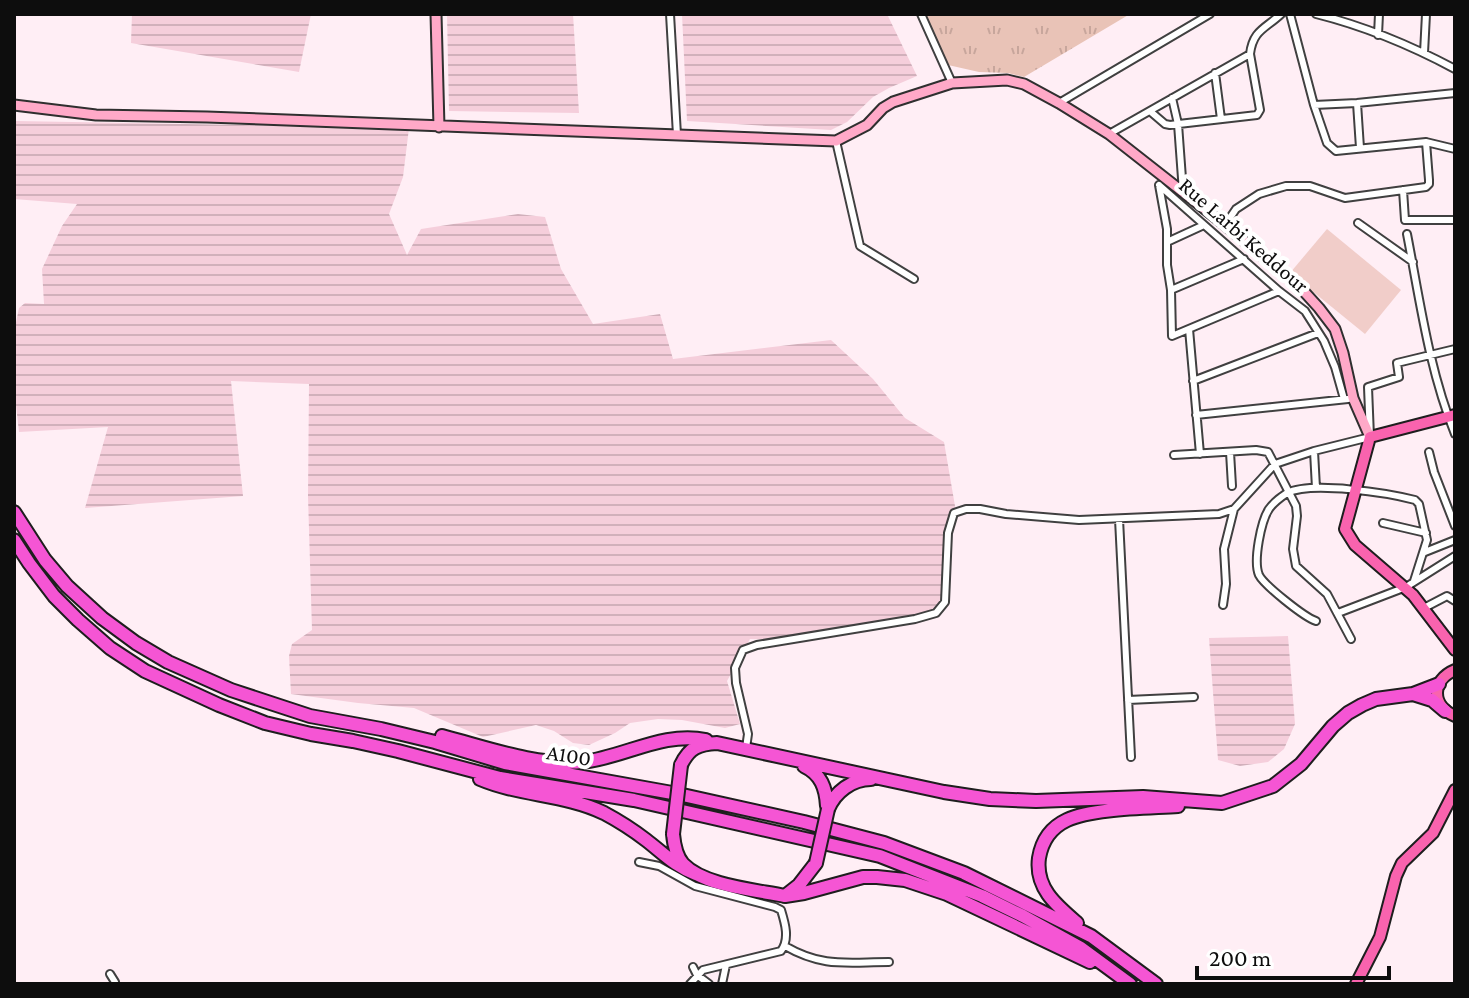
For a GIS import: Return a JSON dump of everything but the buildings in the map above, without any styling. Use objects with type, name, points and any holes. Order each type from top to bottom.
[{"type":"highway","name":"A100","points":[[14,512],[45,560],[67,586],[102,618],[168,662],[231,690],[310,716],[435,742],[505,763],[678,794],[884,843],[964,873],[1091,936],[1156,984]]},
{"type":"highway","name":"A100","points":[[14,540],[54,596],[110,648],[145,671],[265,723],[425,757],[500,778],[634,800],[880,856],[982,896],[1023,916],[1081,948],[1128,984]]},
{"type":"highway","points":[[1091,936],[1055,904],[1045,893],[1040,880],[1040,851],[1054,828],[1068,819],[1101,812],[1222,803],[1273,786],[1301,764],[1348,713],[1376,699],[1413,694],[1442,680]]},
{"type":"highway","points":[[1413,694],[1432,700],[1450,714]]},
{"type":"highway","points":[[381,729],[422,732],[495,751],[572,763],[602,759],[658,742],[700,739],[962,796],[1036,801],[1143,797],[1222,803]]},
{"type":"highway","points":[[696,874],[683,864],[674,845],[681,765],[692,749],[701,744],[717,743]]},
{"type":"highway","points":[[425,757],[495,785],[563,799],[602,812],[633,831],[682,869],[725,884],[785,896],[863,877],[905,880],[947,894],[1050,942],[1128,984]]},
{"type":"highway","points":[[781,758],[809,768],[816,774],[827,793],[828,809]]},
{"type":"highway","points":[[785,896],[799,885],[816,863],[832,798],[851,783],[865,779],[908,783]]},
{"type":"main road","points":[[436,14],[439,127]]},
{"type":"main road","points":[[14,105],[96,115],[836,141],[867,125],[893,102],[952,83],[1007,80],[1024,84],[1109,134],[1225,225],[1299,286],[1335,329],[1343,353],[1349,399],[1370,437],[1345,529],[1355,545],[1410,584],[1454,650],[1452,666],[1442,680],[1438,698],[1450,714]]},
{"type":"main road","points":[[1370,437],[1452,416]]},
{"type":"main road","points":[[1442,680],[1455,670]]},
{"type":"main road","points":[[1356,984],[1380,937],[1402,863],[1433,833],[1455,790]]},
{"type":"street","points":[[670,14],[677,135]]},
{"type":"street","points":[[921,14],[952,83]]},
{"type":"street","points":[[1059,103],[1210,14]]},
{"type":"street","points":[[1151,112],[1165,124],[1260,113],[1250,54],[1258,32],[1281,14]]},
{"type":"street","points":[[1290,14],[1314,105],[1331,147],[1341,151],[1426,142],[1455,149]]},
{"type":"street","points":[[1316,14],[1333,16],[1455,69]]},
{"type":"street","points":[[1378,35],[1379,14]]},
{"type":"street","points":[[1424,53],[1426,14]]},
{"type":"street","points":[[1109,134],[1250,54]]},
{"type":"street","points":[[1215,73],[1221,119]]},
{"type":"street","points":[[1314,105],[1455,93]]},
{"type":"street","points":[[1172,98],[1178,124],[1183,192]]},
{"type":"street","points":[[1357,103],[1360,148]]},
{"type":"street","points":[[836,141],[860,246],[914,279]]},
{"type":"street","points":[[1225,225],[1236,209],[1259,194],[1286,186],[1310,186],[1345,198],[1426,187],[1429,184],[1426,142]]},
{"type":"street","points":[[1156,171],[1167,229],[1172,336],[1279,291]]},
{"type":"street","name":"Rue Larbi Keddour","points":[[1159,185],[1305,311],[1324,341],[1349,399]]},
{"type":"street","points":[[1403,190],[1405,220],[1455,220]]},
{"type":"street","points":[[1358,223],[1413,262]]},
{"type":"street","points":[[1167,242],[1204,225]]},
{"type":"street","points":[[1407,234],[1431,356],[1452,416],[1455,434]]},
{"type":"street","points":[[1171,290],[1244,259]]},
{"type":"street","points":[[1189,329],[1200,454]]},
{"type":"street","points":[[1193,381],[1318,333]]},
{"type":"street","points":[[1223,605],[1226,584],[1224,549],[1234,509],[1275,464],[1370,437],[1368,387],[1399,377],[1397,363],[1455,349]]},
{"type":"street","points":[[1196,415],[1349,399]]},
{"type":"street","points":[[1314,451],[1316,488]]},
{"type":"street","points":[[1230,452],[1232,486]]},
{"type":"street","points":[[1174,455],[1268,452],[1296,506],[1293,549],[1296,566],[1327,594],[1351,639]]},
{"type":"street","points":[[1429,452],[1455,526]]},
{"type":"street","points":[[1316,621],[1291,606],[1259,576],[1256,554],[1266,512],[1289,492],[1316,488],[1415,500],[1419,504],[1427,540],[1425,552],[1410,584]]},
{"type":"street","points":[[746,749],[748,734],[735,668],[743,650],[936,613],[945,602],[948,533],[954,513],[966,509],[1079,520],[1205,516],[1234,509]]},
{"type":"street","points":[[1119,519],[1131,757]]},
{"type":"street","points":[[1383,523],[1426,533]]},
{"type":"street","points":[[1425,552],[1455,540]]},
{"type":"street","points":[[1338,613],[1410,584],[1455,556]]},
{"type":"street","points":[[1424,608],[1447,596],[1455,601]]},
{"type":"street","points":[[1128,700],[1194,697]]},
{"type":"street","points":[[639,862],[659,866],[695,886],[781,910]]},
{"type":"street","points":[[781,910],[786,905],[785,896]]},
{"type":"street","points":[[690,984],[703,970],[781,951],[785,946],[786,933],[781,910]]},
{"type":"street","points":[[785,946],[817,961],[889,962]]},
{"type":"street","points":[[722,984],[726,965]]},
{"type":"street","points":[[693,967],[697,975],[709,984]]},
{"type":"street","points":[[110,974],[114,978],[113,984]]},
{"type":"shaded area","points":[[132,14],[311,14],[299,72],[131,43]]},
{"type":"shaded area","points":[[447,14],[573,14],[579,113],[449,111]]},
{"type":"shaded area","points":[[682,14],[887,14],[917,76],[873,97],[847,122],[831,130],[687,121]]},
{"type":"shaded area","points":[[16,121],[409,128],[403,177],[389,214],[407,255],[421,229],[518,214],[545,217],[561,269],[593,324],[660,314],[673,359],[831,340],[873,379],[905,418],[944,442],[955,506],[945,602],[936,613],[793,640],[750,639],[727,681],[740,724],[725,728],[658,719],[630,723],[589,745],[573,743],[554,731],[536,725],[483,737],[414,708],[291,694],[289,656],[292,644],[312,630],[309,384],[231,381],[243,496],[85,508],[108,427],[19,432],[14,387],[14,332],[19,308],[25,303],[44,304],[42,269],[62,226],[77,204],[14,199]]},
{"type":"shaded area","points":[[1327,229],[1401,290],[1365,334],[1290,273]]},
{"type":"shaded area","points":[[1288,636],[1295,724],[1284,749],[1268,762],[1240,766],[1218,760],[1209,638]]},
{"type":"green space","points":[[924,14],[1130,14],[1024,77],[948,65]]}]
